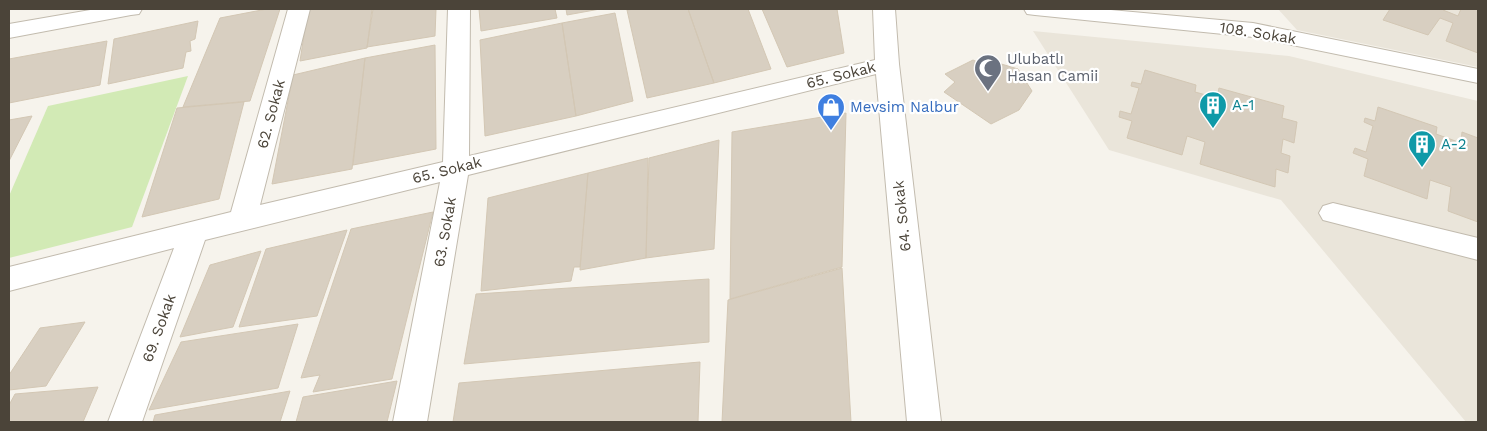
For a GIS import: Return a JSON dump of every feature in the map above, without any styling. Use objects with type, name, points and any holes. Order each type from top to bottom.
[{"type":"street","points":[[9,31],[43,17],[131,9]]},
{"type":"street","name":"62. Sokak","points":[[243,220],[299,9]]},
{"type":"street","name":"63. Sokak","points":[[410,422],[456,168],[459,9]]},
{"type":"street","name":"64. Sokak","points":[[884,9],[887,64],[924,422]]},
{"type":"street","name":"108. Sokak","points":[[1035,9],[1253,30],[1478,76]]},
{"type":"street","name":"65. Sokak","points":[[9,279],[243,220],[887,64]]},
{"type":"street","points":[[1333,213],[1478,249]]},
{"type":"street","name":"69. Sokak","points":[[125,422],[193,234]]},
{"type":"shaded area","points":[[1278,9],[1478,9],[1478,67],[1297,30]]},
{"type":"shaded area","points":[[1033,31],[1289,56],[1478,101],[1478,422],[1466,422],[1281,200],[1109,150]]},
{"type":"green space","points":[[188,76],[132,227],[9,258],[9,196],[48,106]]},
{"type":"building","points":[[267,9],[280,9],[250,101],[183,107],[220,18]]},
{"type":"building","points":[[308,9],[372,9],[367,48],[300,61]]},
{"type":"building","points":[[373,9],[436,9],[435,36],[367,47]]},
{"type":"building","points":[[479,9],[555,9],[557,18],[481,31]]},
{"type":"building","points":[[566,9],[600,9],[567,15]]},
{"type":"building","points":[[688,9],[714,83],[647,98],[627,10]]},
{"type":"building","points":[[688,9],[748,9],[771,69],[714,83]]},
{"type":"building","points":[[762,9],[837,9],[844,53],[787,67]]},
{"type":"building","points":[[1390,9],[1443,9],[1458,16],[1461,9],[1478,9],[1478,53],[1446,41],[1453,23],[1440,18],[1428,35],[1383,20]]},
{"type":"building","points":[[615,13],[633,101],[576,116],[562,23]]},
{"type":"building","points":[[198,21],[195,39],[190,41],[191,51],[186,52],[183,68],[108,84],[114,39]]},
{"type":"building","points":[[562,23],[576,116],[485,136],[480,40]]},
{"type":"building","points":[[107,41],[100,85],[9,103],[9,59]]},
{"type":"building","points":[[435,45],[436,149],[353,165],[365,58]]},
{"type":"building","points":[[365,58],[352,169],[272,184],[293,75]]},
{"type":"building","name":"Ulubatlı Hasan Camii","points":[[973,60],[986,66],[998,63],[1018,69],[1032,91],[1019,110],[991,124],[944,92],[955,82],[945,74]]},
{"type":"building","name":"A-1","points":[[1145,70],[1196,85],[1195,92],[1217,98],[1219,88],[1284,106],[1282,118],[1297,122],[1294,143],[1283,139],[1281,153],[1290,156],[1288,173],[1276,169],[1275,187],[1200,164],[1205,142],[1187,136],[1182,155],[1127,138],[1132,121],[1119,117],[1120,111],[1131,114],[1139,88],[1131,86],[1132,82],[1141,84]]},
{"type":"building","points":[[244,102],[219,199],[142,217],[177,108]]},
{"type":"building","name":"A-2","points":[[1378,107],[1437,127],[1436,134],[1461,143],[1462,132],[1478,138],[1478,222],[1448,211],[1451,187],[1430,180],[1427,199],[1364,176],[1368,159],[1353,153],[1355,148],[1366,152],[1373,126],[1364,122],[1365,118],[1375,121]]},
{"type":"building","points":[[846,113],[842,267],[730,299],[732,132]]},
{"type":"building","points":[[32,116],[9,161],[9,120]]},
{"type":"building","points":[[719,140],[714,249],[646,258],[649,158]]},
{"type":"building","points":[[648,158],[646,258],[580,270],[588,173]]},
{"type":"building","points":[[588,173],[580,267],[574,267],[571,281],[481,291],[488,198]]},
{"type":"building","points":[[433,212],[392,379],[313,392],[320,375],[301,378],[351,229]]},
{"type":"building","points":[[347,230],[317,316],[239,327],[266,249]]},
{"type":"building","points":[[261,251],[233,327],[180,337],[210,265]]},
{"type":"building","points":[[842,268],[851,422],[722,422],[728,300]]},
{"type":"building","points":[[709,279],[709,342],[464,364],[476,294]]},
{"type":"building","points":[[85,322],[46,386],[9,390],[9,375],[40,328]]},
{"type":"building","points":[[298,324],[278,388],[149,410],[181,342]]},
{"type":"building","points":[[700,362],[698,422],[453,422],[459,383]]},
{"type":"building","points":[[397,381],[387,422],[296,422],[303,397]]},
{"type":"building","points":[[98,387],[83,422],[9,422],[9,405],[15,394]]},
{"type":"building","points":[[290,391],[280,422],[153,422],[155,415]]},
{"type":"place","name":"Ulubatlı Hasan Camii","points":[[988,92]]},
{"type":"place","name":"A-1","points":[[1213,129]]},
{"type":"place","name":"Mevsim Nalbur","points":[[831,131]]},
{"type":"place","name":"A-2","points":[[1422,168]]}]
